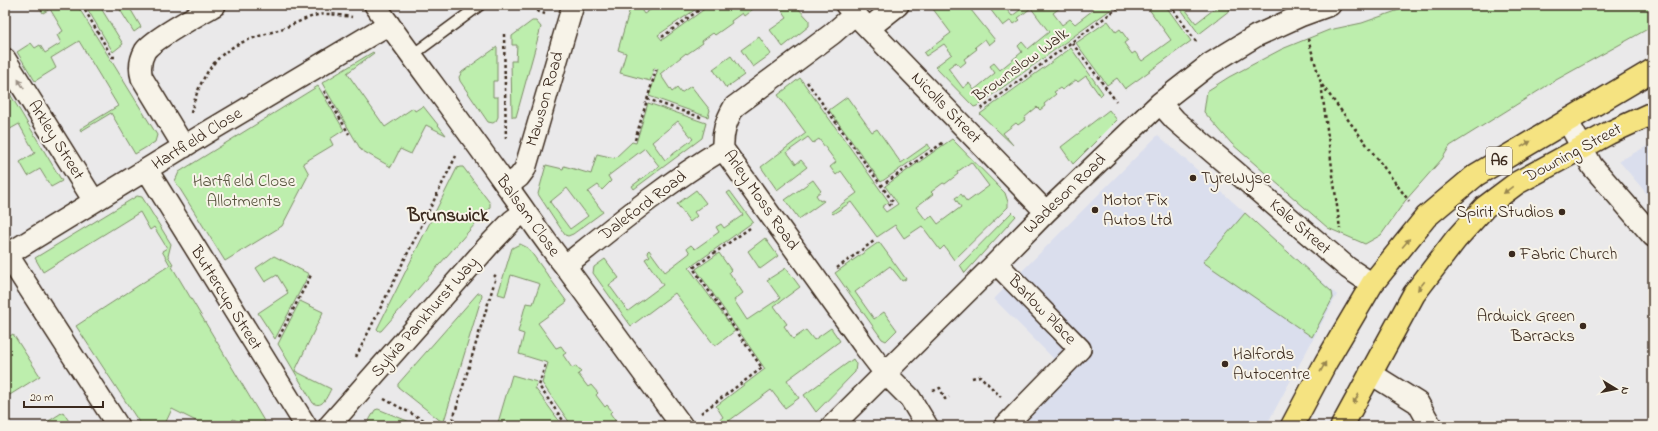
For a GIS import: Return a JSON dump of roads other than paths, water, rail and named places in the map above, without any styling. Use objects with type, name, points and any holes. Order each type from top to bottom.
[{"type":"highway","name":"Downing Street","points":[[1372,284],[1426,217],[1470,179],[1653,70]]},
{"type":"highway","name":"Downing Street","points":[[1370,373],[1414,294],[1456,239],[1485,207],[1517,183],[1582,147],[1653,113]]},
{"type":"highway","name":"A6","points":[[1292,426],[1326,362],[1372,284]]},
{"type":"highway","name":"A6","points":[[1342,426],[1370,373]]},
{"type":"street","points":[[184,147],[142,78],[139,70],[141,59],[149,46],[215,5]]},
{"type":"street","name":"Balsam Close","points":[[375,5],[507,186],[545,241],[682,426]]},
{"type":"street","name":"Mawson Road","points":[[507,186],[519,177],[525,169],[573,5]]},
{"type":"street","name":"Arley Moss Road","points":[[898,5],[856,16],[734,107],[727,119],[724,129],[723,149],[885,373],[910,398],[927,426]]},
{"type":"street","name":"Wadeson Road","points":[[832,426],[1046,212],[1160,103],[1210,64],[1256,36],[1324,6]]},
{"type":"street","name":"Nicolls Street","points":[[856,16],[1046,212]]},
{"type":"street","name":"Hartfield Close","points":[[6,255],[389,24]]},
{"type":"street","name":"Arkley Street","points":[[5,59],[94,201]]},
{"type":"street","name":"Kale Street","points":[[1160,103],[1175,120],[1348,268],[1372,284]]},
{"type":"street","points":[[1567,120],[1592,166],[1653,236]]},
{"type":"street","name":"Daleford Road","points":[[565,266],[646,203],[703,161],[723,149]]},
{"type":"street","name":"Buttercup Street","points":[[147,170],[306,426]]},
{"type":"street","name":"Sylvia Pankhurst Way","points":[[329,426],[488,246],[512,221],[524,212]]},
{"type":"street","points":[[6,255],[118,426]]},
{"type":"street","name":"Barlow Place","points":[[996,263],[1080,349],[1005,426]]},
{"type":"street","points":[[1370,373],[1418,403],[1431,426]]},
{"type":"lane","points":[[411,56],[480,5]]},
{"type":"place","name":"TyreWyse","points":[[1193,178]]},
{"type":"place","name":"Motor Fix Autos Ltd","points":[[1095,210]]},
{"type":"place","name":"Spirit Studios","points":[[1562,212]]},
{"type":"place","name":"Fabric Church","points":[[1512,254]]},
{"type":"place","name":"Ardwick Green Barracks","points":[[1583,326]]},
{"type":"place","name":"Halfords Autocentre","points":[[1225,364]]},
{"type":"district","name":"Brunswick","points":[[448,216]]},
{"type":"park label","name":"Hartfield Close Allotments","points":[[244,191]]}]
